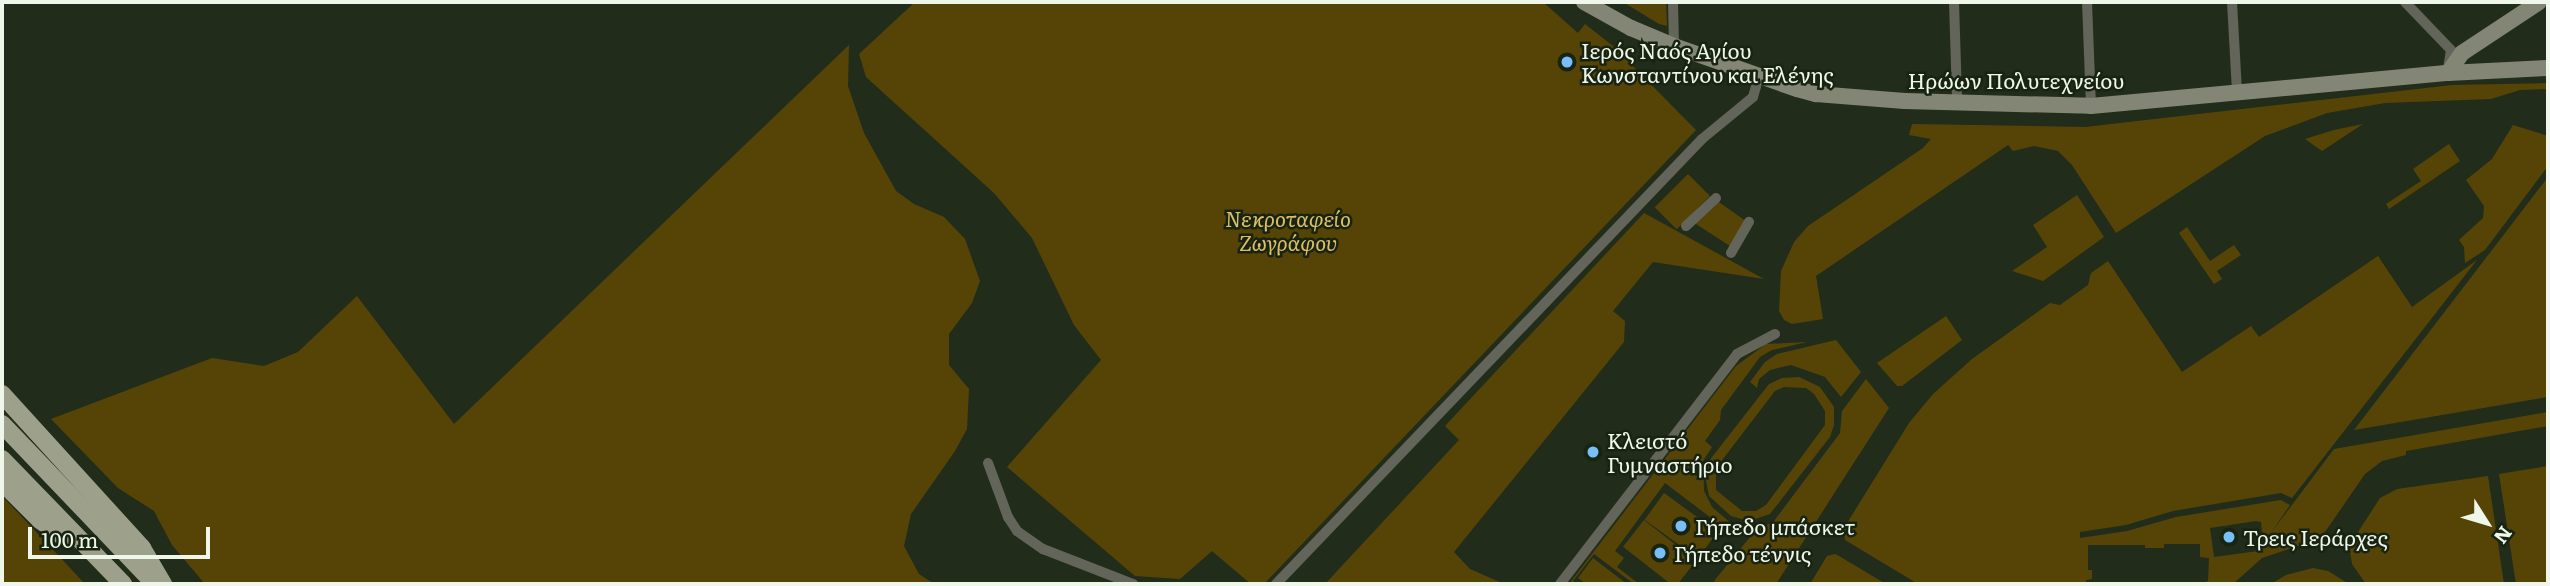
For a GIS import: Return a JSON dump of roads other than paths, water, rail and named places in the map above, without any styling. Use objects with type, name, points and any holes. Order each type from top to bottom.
[{"type":"main road","points":[[2,394],[142,548],[163,584]]},
{"type":"main road","points":[[2,424],[155,584]]},
{"type":"main road","points":[[2,459],[122,584]]},
{"type":"main road","points":[[2,482],[40,520],[108,569]]},
{"type":"street","name":"Ηρώων Πολυτεχνείου","points":[[1584,2],[1631,28],[1674,46],[1816,94],[1905,101],[1957,100],[2091,106],[2448,72],[2548,68]]},
{"type":"street","points":[[1673,2],[1674,46]]},
{"type":"street","points":[[1954,2],[1957,100]]},
{"type":"street","points":[[2087,2],[2091,106]]},
{"type":"street","points":[[2232,2],[2237,90]]},
{"type":"street","points":[[2405,2],[2451,50],[2448,72]]},
{"type":"street","points":[[2448,72],[2462,54],[2539,2]]},
{"type":"street","points":[[1276,584],[1702,139],[1752,97],[1759,76]]},
{"type":"street","points":[[1686,226],[1716,198]]},
{"type":"street","points":[[1731,253],[1749,222]]},
{"type":"street","points":[[1560,584],[1737,354],[1775,334]]},
{"type":"street","points":[[988,463],[1008,517],[1017,531],[1043,549],[1133,584]]},
{"type":"place","name":"Ιερός Ναός Αγίου Κωνσταντίνου και Ελένης","points":[[1567,62]]},
{"type":"place","name":"Κλειστό Γυμναστήριο","points":[[1593,452]]},
{"type":"place","name":"Γήπεδο μπάσκετ","points":[[1681,526]]},
{"type":"place","name":"Τρεις Ιεράρχες","points":[[2229,537]]},
{"type":"place","name":"Γήπεδο τέννις","points":[[1660,553]]},
{"type":"park label","name":"Νεκροταφείο Ζωγράφου","points":[[1288,230]]}]
